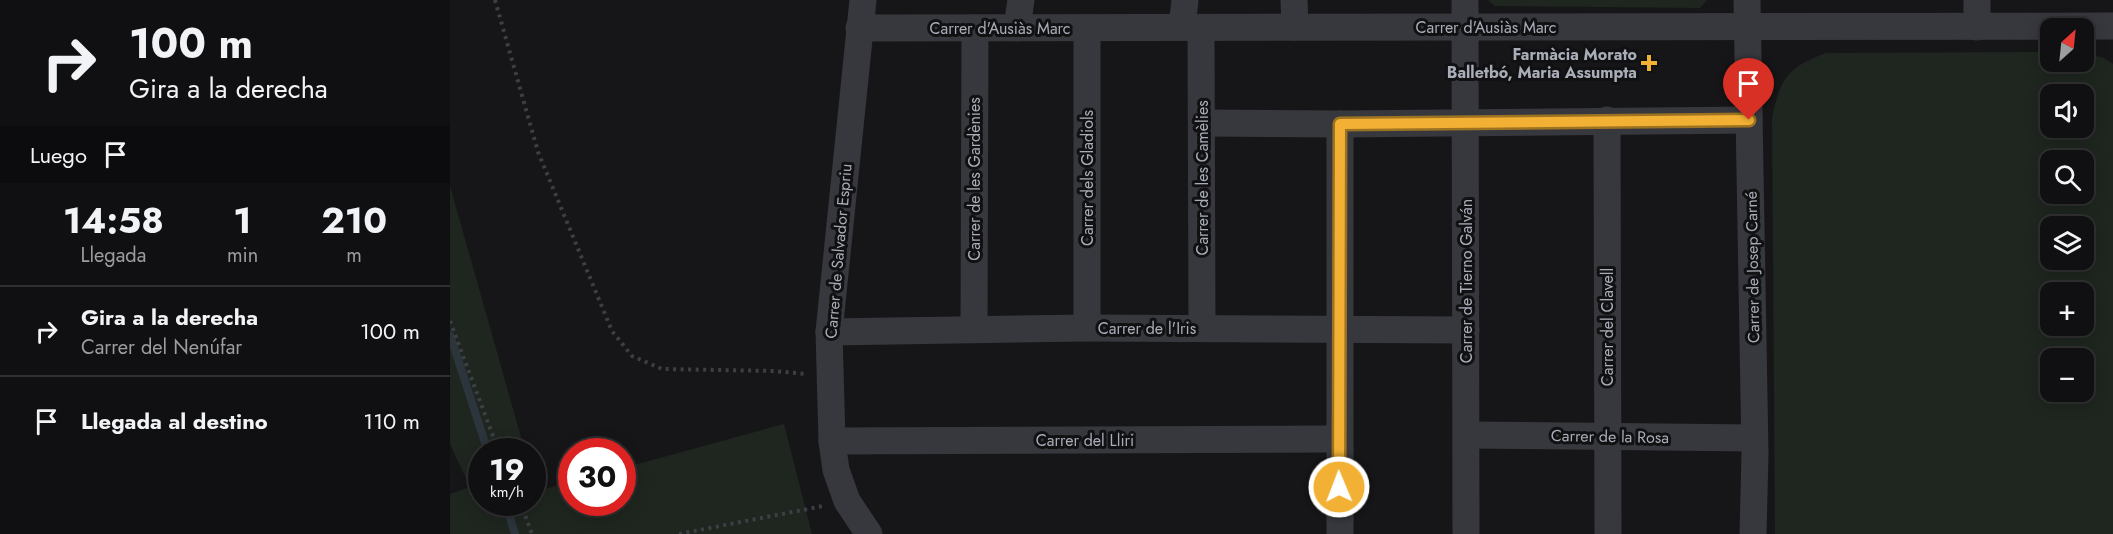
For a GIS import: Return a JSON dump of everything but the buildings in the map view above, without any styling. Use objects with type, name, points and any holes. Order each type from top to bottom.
[{"type":"street","name":"Carrer de Salvador Espriu","points":[[863,0],[829,332],[832,441],[836,470],[847,501],[869,534]]},
{"type":"street","points":[[1017,28],[1021,0]]},
{"type":"street","name":"Carrer de les Camèlies","points":[[1185,0],[1192,28],[1202,123],[1202,328]]},
{"type":"street","points":[[1294,0],[1295,27]]},
{"type":"street","name":"Carrer de Tierno Galván","points":[[1465,0],[1466,534]]},
{"type":"street","points":[[1977,0],[1977,27]]},
{"type":"street","name":"Carrer d'Ausiàs Marc","points":[[859,28],[1465,27],[1747,13],[1977,27],[2113,26]]},
{"type":"street","name":"Carrer de Josep Carné","points":[[1747,13],[1754,438],[1753,534]]},
{"type":"street","name":"Carrer de les Gardènies","points":[[974,329],[975,28]]},
{"type":"street","name":"Carrer dels Gladiols","points":[[1087,28],[1087,328]]},
{"type":"street","name":"Carrer del Clavell","points":[[1607,120],[1608,534]]},
{"type":"street","points":[[1202,123],[1749,120]]},
{"type":"street","points":[[1340,124],[1338,440],[1340,534]]},
{"type":"street","name":"Carrer de l'Iris","points":[[829,332],[1087,328],[1466,330]]},
{"type":"street","name":"Carrer de la Rosa","points":[[1467,435],[1754,438]]},
{"type":"street","name":"Carrer del Lliri","points":[[832,441],[1338,440]]},
{"type":"path","points":[[495,0],[538,152],[612,331],[632,356],[662,369],[774,371],[830,376]]},
{"type":"path","points":[[450,321],[494,438]]},
{"type":"path","points":[[679,534],[847,501]]},
{"type":"path","points":[[525,516],[532,534]]},
{"type":"shaded area","points":[[1488,0],[1707,0],[1700,8],[1495,6]]},
{"type":"shaded area","points":[[2040,52],[2040,72],[2094,72],[2094,56],[2102,57],[2113,64],[2113,534],[1775,534],[1772,118],[1778,93],[1788,76],[1794,69],[1826,53]]},
{"type":"shaded area","points":[[450,186],[521,438],[468,438],[468,483],[450,444]]},
{"type":"shaded area","points":[[784,424],[812,534],[450,534],[450,494],[468,488],[468,516],[546,516],[546,488],[558,485],[558,516],[636,516],[636,464]]},
{"type":"waterway","points":[[450,335],[483,438]]},
{"type":"waterway","points":[[509,516],[515,534]]},
{"type":"place","name":"Farmàcia Morato Balletbó, Maria Assumpta","points":[[1649,63]]},
{"type":"route","points":[[1339,487],[1340,124],[1749,120]]}]
